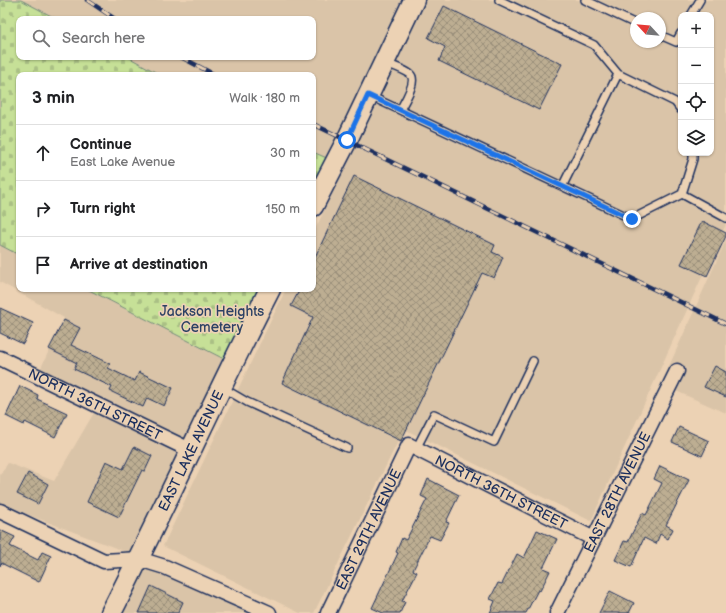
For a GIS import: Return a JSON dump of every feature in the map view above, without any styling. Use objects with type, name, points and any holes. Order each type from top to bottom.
[{"type":"street","points":[[316,200],[414,0]]},
{"type":"street","name":"EAST LAKE AVENUE","points":[[111,613],[139,559],[190,450],[268,292]]},
{"type":"street","name":"NORTH 36TH STREET","points":[[0,358],[190,450]]},
{"type":"street","name":"EAST 28TH AVENUE","points":[[557,613],[677,371]]},
{"type":"street","name":"NORTH 36TH STREET","points":[[413,447],[594,539]]},
{"type":"street","name":"EAST 29TH AVENUE","points":[[328,613],[413,447]]},
{"type":"street","points":[[0,511],[104,561],[139,559],[165,567],[269,613]]},
{"type":"lane","points":[[499,0],[594,45],[618,74],[675,102],[678,106]]},
{"type":"lane","points":[[585,0],[630,21]]},
{"type":"lane","points":[[693,12],[700,0]]},
{"type":"lane","points":[[666,38],[676,42],[678,38]]},
{"type":"lane","points":[[384,62],[409,74],[412,78],[413,84],[400,110]]},
{"type":"lane","points":[[563,185],[618,74]]},
{"type":"lane","points":[[368,95],[563,185],[632,219],[682,194],[693,156]]},
{"type":"lane","points":[[682,194],[726,218]]},
{"type":"lane","points":[[413,447],[434,414],[494,442],[533,361]]},
{"type":"lane","points":[[221,387],[247,402],[347,448]]},
{"type":"shaded area","points":[[21,0],[405,0],[329,159],[316,153],[316,72],[156,72],[134,60],[316,60],[316,16],[51,16]]},
{"type":"shaded area","points":[[425,0],[726,0],[726,224],[591,521],[404,429],[314,613],[300,613],[163,546],[285,292],[316,292],[316,228]]},
{"type":"shaded area","points":[[726,240],[726,413],[676,391],[687,369],[674,362],[661,384]]},
{"type":"shaded area","points":[[0,245],[16,253],[16,291],[0,282]]},
{"type":"shaded area","points":[[18,292],[92,292],[226,360],[187,441],[40,370],[64,318]]},
{"type":"shaded area","points":[[95,411],[181,453],[134,553],[129,553],[0,504],[0,475],[8,463],[54,481]]},
{"type":"shaded area","points":[[144,566],[164,567],[258,613],[120,613]]},
{"type":"green space","points":[[0,0],[21,0],[51,16],[16,16],[16,60],[134,60],[156,72],[16,72],[16,253],[0,245]]},
{"type":"green space","points":[[316,153],[329,159],[316,184]]},
{"type":"green space","name":"Jackson Heights Cemetery","points":[[93,292],[260,292],[226,360]]},
{"type":"building","points":[[444,6],[562,64],[539,110],[439,61],[445,47],[428,38]]},
{"type":"building","points":[[354,176],[495,245],[492,252],[503,257],[494,278],[482,273],[401,441],[282,383],[313,317],[291,306],[298,292],[316,292],[316,255]]},
{"type":"building","points":[[702,221],[726,233],[726,236],[707,276],[681,264]]},
{"type":"building","points":[[0,308],[33,323],[23,344],[0,333]]},
{"type":"building","points":[[64,320],[80,328],[71,345],[110,364],[108,368],[135,381],[139,372],[173,388],[164,406],[147,398],[143,407],[110,391],[112,387],[74,369],[77,363],[49,349]]},
{"type":"building","points":[[715,366],[726,372],[726,397],[704,387]]},
{"type":"building","points":[[20,386],[38,395],[37,399],[67,413],[55,437],[25,422],[24,425],[6,416]]},
{"type":"building","points":[[679,427],[709,441],[702,456],[672,442]]},
{"type":"building","points":[[134,447],[152,456],[145,471],[142,470],[119,517],[87,502],[106,461],[123,469]]},
{"type":"building","points":[[660,466],[689,480],[666,525],[673,529],[668,539],[660,534],[656,544],[644,538],[631,567],[615,560],[624,541],[628,542],[642,513],[646,515],[662,483],[654,479]]},
{"type":"building","points":[[28,473],[48,484],[38,504],[17,494]]},
{"type":"building","points":[[428,479],[459,495],[446,522],[449,523],[440,540],[430,536],[413,570],[417,572],[402,601],[405,602],[400,613],[383,613],[372,608],[398,553],[396,552],[402,538],[406,540],[427,499],[421,496]]},
{"type":"building","points":[[0,530],[15,537],[10,546],[38,560],[42,552],[51,556],[39,582],[1,563],[0,566]]},
{"type":"building","points":[[537,530],[557,539],[543,568],[550,571],[540,591],[538,590],[526,613],[490,613],[495,601],[490,599],[498,583],[502,584],[517,554],[524,558]]},
{"type":"building","points":[[151,586],[183,602],[178,613],[139,613]]},
{"type":"building","points":[[610,591],[634,603],[629,613],[599,613]]},
{"type":"railway","points":[[87,0],[111,16]]},
{"type":"railway","points":[[187,60],[209,72]]},
{"type":"railway","points":[[316,125],[726,324]]},
{"type":"route","points":[[347,140],[368,95],[563,185],[632,219]]}]
